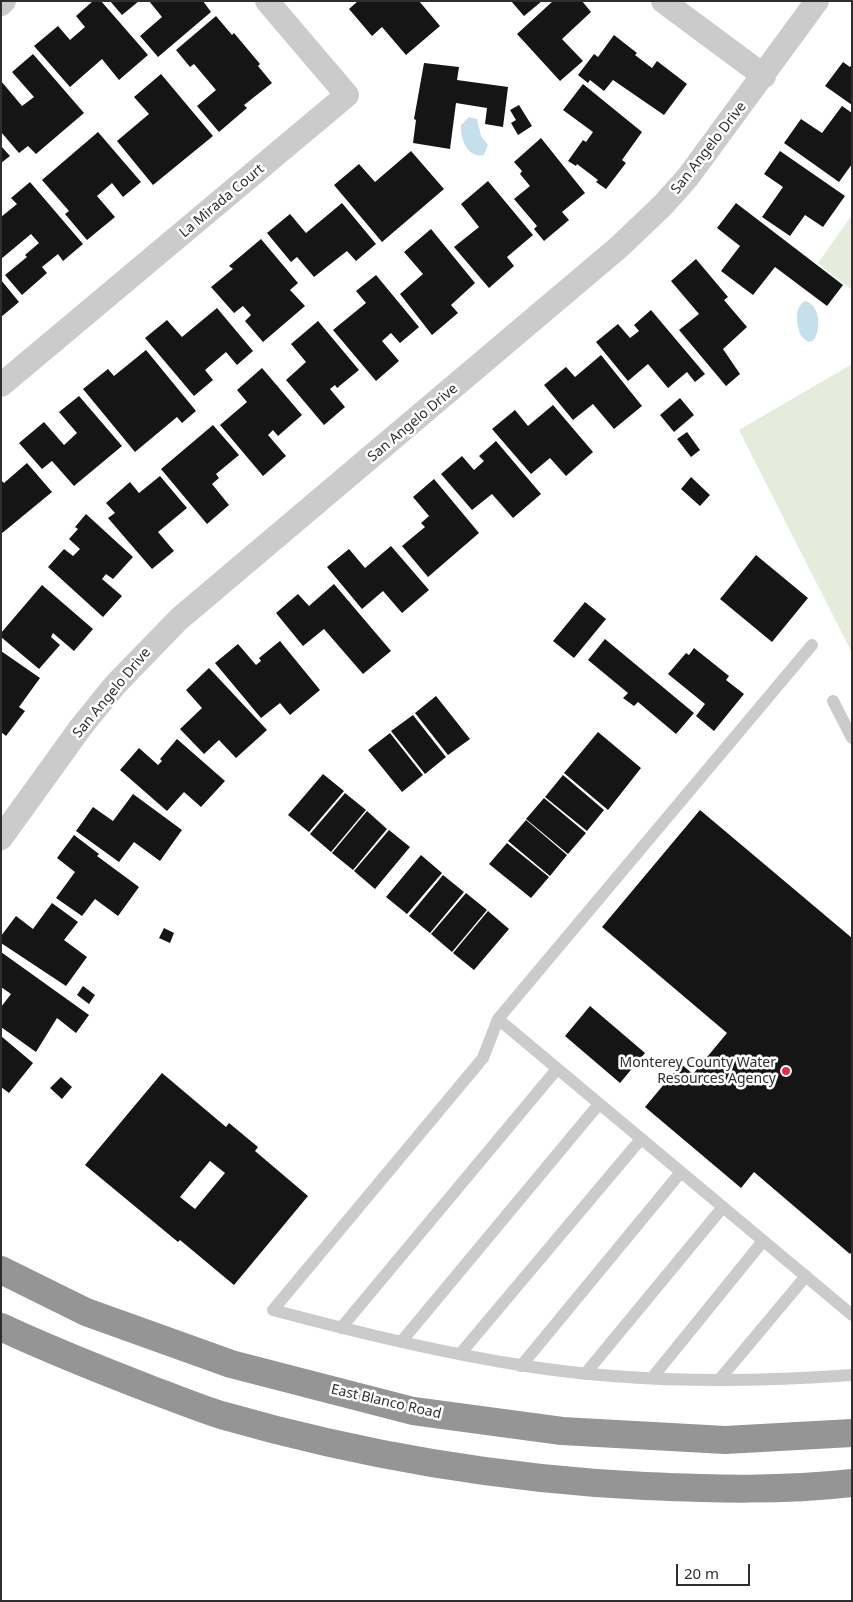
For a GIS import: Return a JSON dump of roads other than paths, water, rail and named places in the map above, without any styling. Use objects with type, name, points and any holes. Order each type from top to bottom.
[{"type":"highway","name":"East Blanco Road","points":[[1,1270],[86,1312],[231,1364],[414,1411],[562,1431],[726,1440],[852,1433]]},
{"type":"highway","points":[[1,1327],[70,1359],[220,1414],[337,1445],[452,1468],[579,1482],[711,1488],[826,1486],[852,1483]]},
{"type":"street","points":[[1,4],[4,1]]},
{"type":"street","name":"La Mirada Court","points":[[1,385],[347,95],[267,1]]},
{"type":"street","points":[[663,1],[764,76]]},
{"type":"street","name":"San Angelo Drive","points":[[1,838],[81,727],[115,685],[158,640],[216,587],[620,247],[664,205],[688,177],[764,76],[817,1]]},
{"type":"lane","points":[[812,645],[498,1020],[483,1058],[274,1310],[401,1342],[522,1366],[585,1374],[719,1380],[800,1379],[852,1375]]},
{"type":"lane","points":[[833,701],[852,738]]},
{"type":"lane","points":[[498,1020],[852,1315]]},
{"type":"lane","points":[[341,1328],[557,1069]]},
{"type":"lane","points":[[401,1342],[599,1104]]},
{"type":"lane","points":[[460,1354],[641,1139]]},
{"type":"lane","points":[[522,1366],[680,1172]]},
{"type":"lane","points":[[585,1374],[723,1208]]},
{"type":"lane","points":[[652,1378],[763,1241]]},
{"type":"lane","points":[[719,1380],[806,1276]]},
{"type":"water","points":[[469,117],[477,119],[481,136],[488,145],[484,155],[474,154],[469,151],[464,142],[461,125]]},
{"type":"water","points":[[805,301],[814,307],[818,318],[816,336],[813,341],[808,342],[801,336],[797,322],[797,312]]},
{"type":"place","name":"Monterey County Water Resources Agency","points":[[786,1071]]}]
